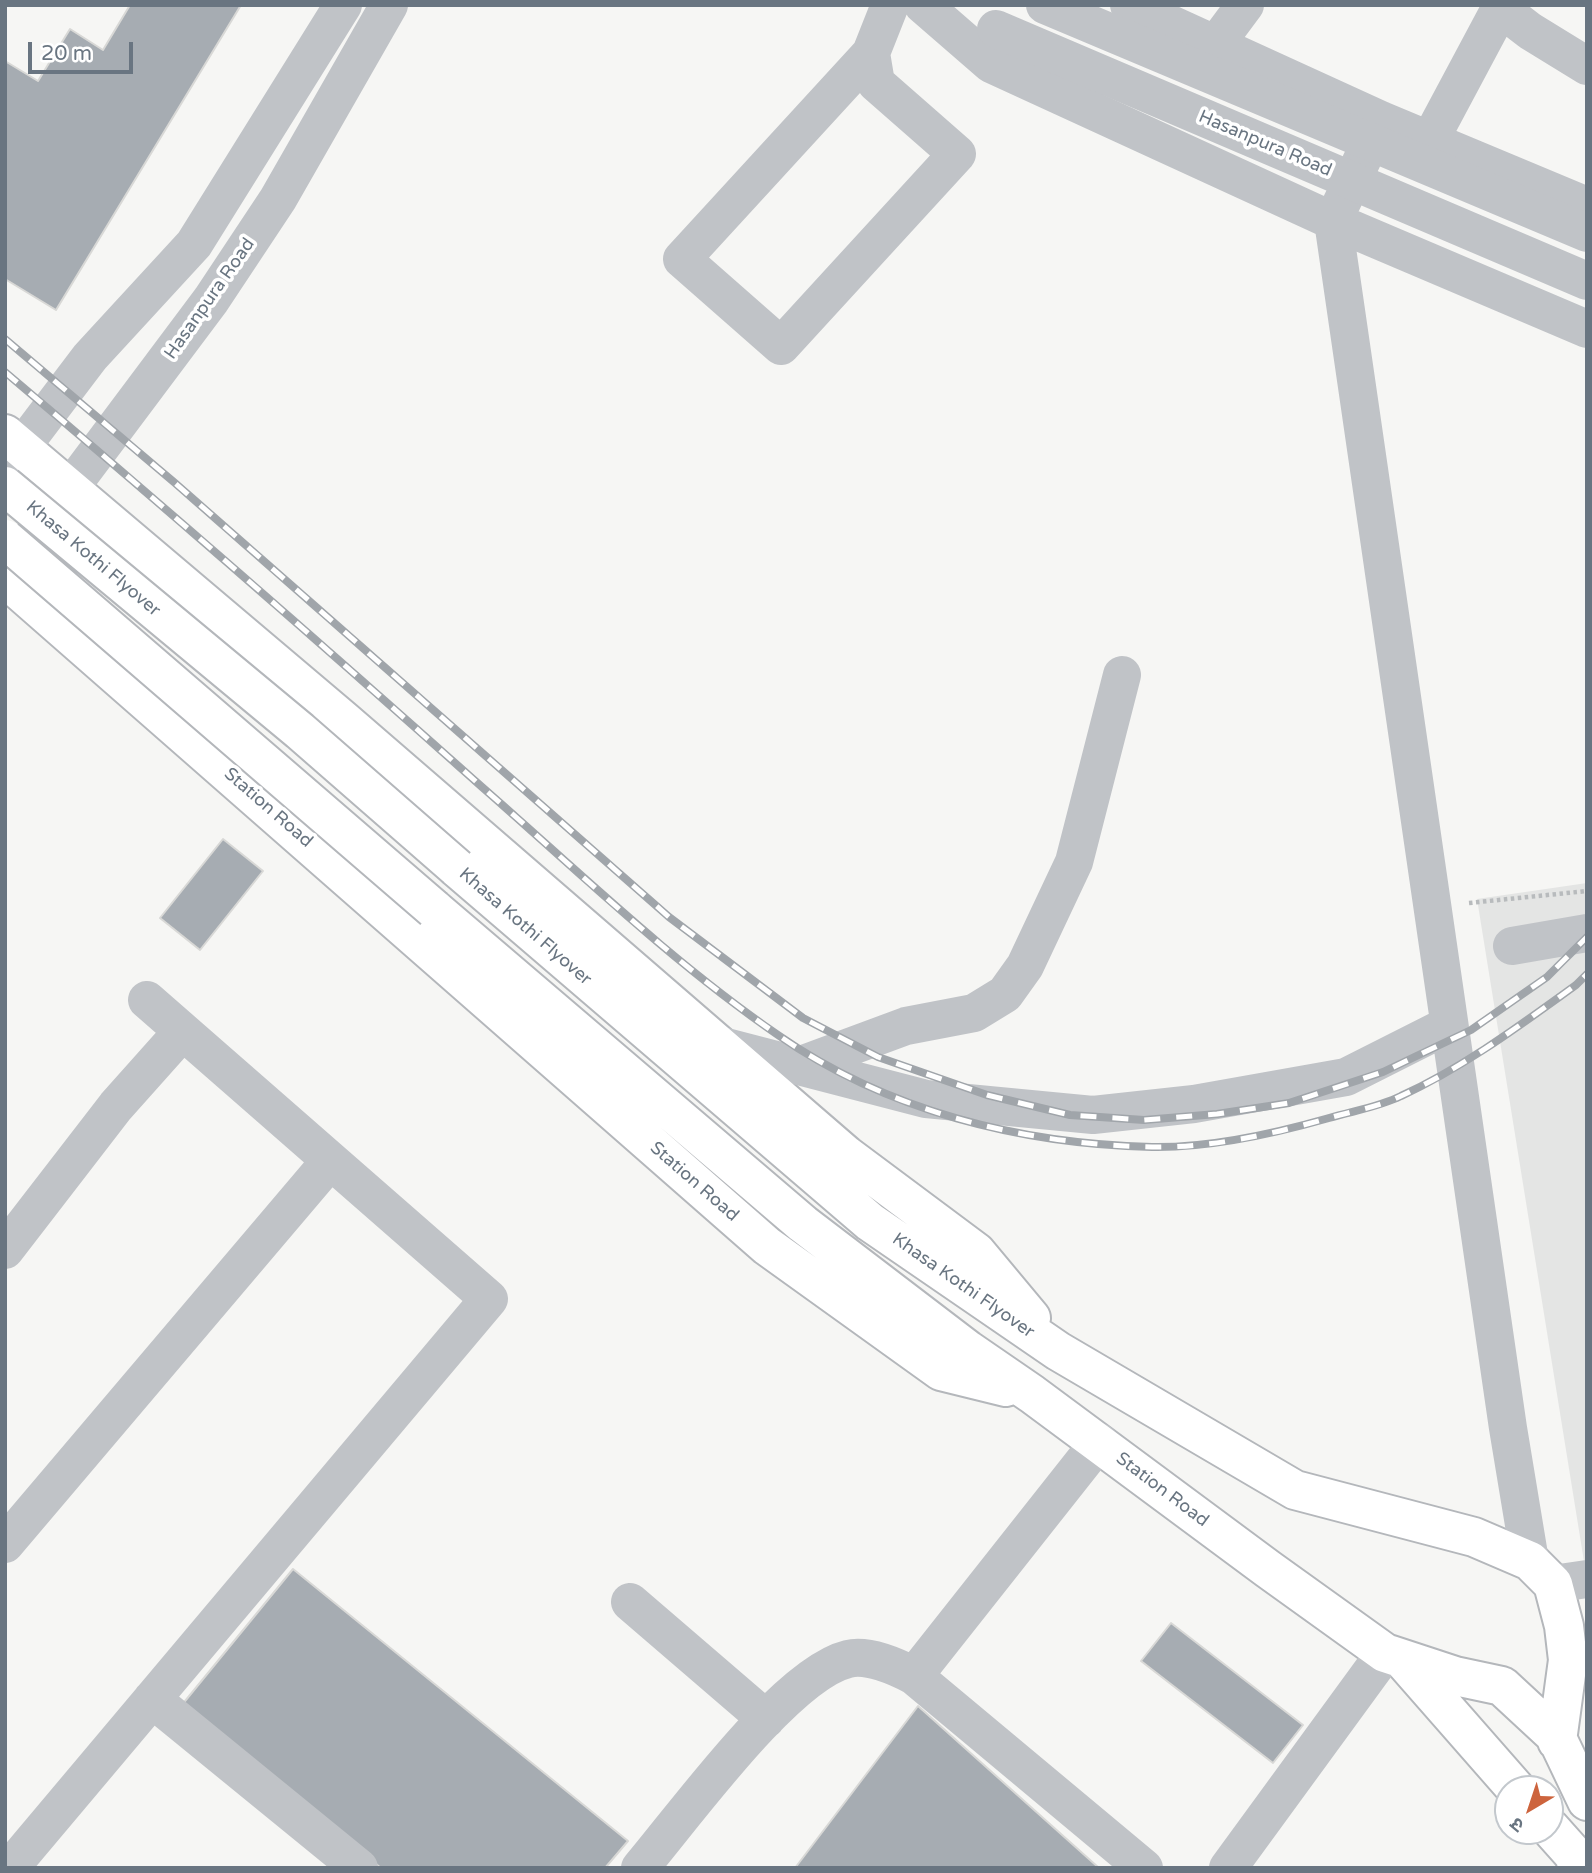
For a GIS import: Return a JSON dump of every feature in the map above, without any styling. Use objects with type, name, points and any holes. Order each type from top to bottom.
[{"type":"main road","points":[[11,450],[71,488],[846,1155],[976,1252],[1058,1351],[1295,1490],[1474,1537],[1557,1575],[1568,1660],[1569,1717]]},
{"type":"main road","name":"Khasa Kothi Flyover","points":[[5,485],[300,731],[870,1222],[1058,1351]]},
{"type":"main road","points":[[5,539],[803,1224],[968,1350],[1032,1394]]},
{"type":"main road","name":"Station Road","points":[[5,577],[767,1246],[942,1371],[1032,1394],[1393,1656],[1455,1676],[1502,1686],[1569,1717],[1587,1801]]},
{"type":"main road","points":[[1393,1656],[1503,1775]]},
{"type":"main road","points":[[1564,1844],[1575,1856],[1577,1868]]},
{"type":"street","points":[[11,450],[90,357],[194,244],[343,5]]},
{"type":"street","name":"Hasanpura Road","points":[[5,577],[211,300],[278,199],[389,5]]},
{"type":"street","points":[[871,52],[876,83],[957,154],[782,346],[682,259],[871,52],[890,5]]},
{"type":"street","points":[[923,5],[991,64],[1333,220],[1587,329]]},
{"type":"street","name":"Hasanpura Road","points":[[944,5],[1587,281]]},
{"type":"street","points":[[1045,5],[1587,233]]},
{"type":"street","points":[[1129,5],[1409,131],[1587,206]]},
{"type":"street","points":[[1216,44],[1245,5]]},
{"type":"street","points":[[1557,1575],[1508,1428],[1333,220],[1409,131],[1501,7],[1530,31],[1587,66]]},
{"type":"street","points":[[1342,277],[1371,236],[1409,131]]},
{"type":"street","points":[[798,1066],[906,1026],[974,1013],[1005,994],[1025,966],[1074,862],[1122,675]]},
{"type":"street","points":[[1512,946],[1587,933]]},
{"type":"street","points":[[22,1855],[489,1299],[147,1000]]},
{"type":"street","points":[[719,1045],[926,1099],[1093,1115],[1194,1104],[1346,1077],[1449,1025]]},
{"type":"street","points":[[5,1250],[116,1105],[183,1032]]},
{"type":"street","points":[[5,1544],[330,1161]]},
{"type":"street","points":[[914,1676],[1099,1443]]},
{"type":"street","points":[[630,1602],[765,1719]]},
{"type":"street","points":[[1228,1868],[1393,1656]]},
{"type":"street","points":[[640,1868],[781,1701],[827,1666],[852,1657],[893,1665],[914,1676],[1144,1868]]},
{"type":"street","points":[[152,1699],[359,1868]]},
{"type":"path","points":[[1432,906],[1587,891]]},
{"type":"shaded area","points":[[1587,883],[1587,1580],[1477,899]]},
{"type":"building","points":[[130,5],[241,5],[56,310],[5,279],[5,61],[38,81],[70,29],[103,50]]},
{"type":"building","points":[[223,839],[263,871],[200,950],[160,918]]},
{"type":"building","points":[[293,1569],[628,1841],[605,1868],[381,1868],[181,1706]]},
{"type":"building","points":[[1171,1623],[1303,1725],[1273,1763],[1141,1661]]},
{"type":"building","points":[[918,1706],[1099,1868],[795,1868]]},
{"type":"railway","points":[[5,339],[175,483],[669,917],[803,1018],[878,1057],[987,1095],[1070,1115],[1144,1120],[1217,1114],[1289,1103],[1383,1072],[1471,1030],[1547,977],[1587,937]]},
{"type":"railway","points":[[5,372],[364,682],[627,916],[701,977],[778,1035],[820,1062],[910,1103],[957,1118],[1054,1139],[1152,1147],[1242,1139],[1384,1103],[1401,1096],[1491,1045],[1576,985],[1587,974]]}]
